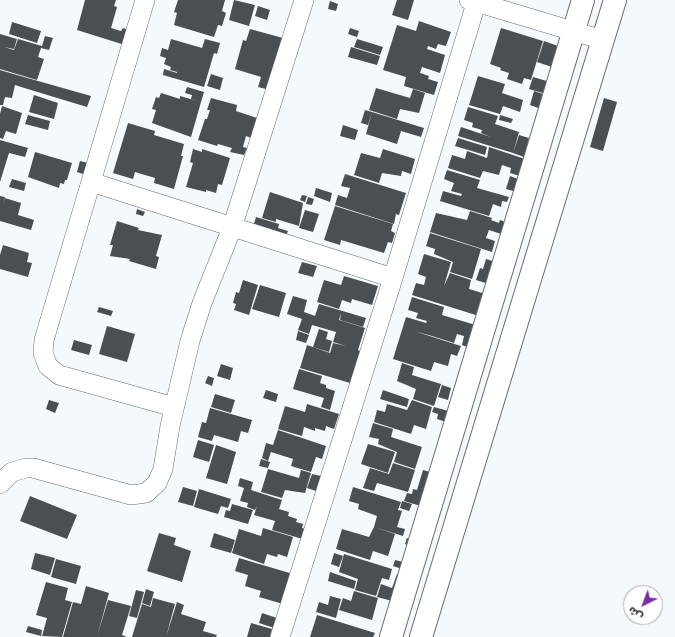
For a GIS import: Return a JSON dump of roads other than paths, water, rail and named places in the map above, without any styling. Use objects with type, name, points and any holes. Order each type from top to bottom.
[{"type":"street","points":[[145,0],[43,347],[45,360],[53,371],[65,377],[174,407]]},
{"type":"street","points":[[0,484],[12,472],[18,469],[33,468],[123,494],[138,495],[146,493],[161,477],[174,407],[188,348],[200,309],[232,228],[304,0]]},
{"type":"street","points":[[391,637],[583,0]]},
{"type":"street","points":[[421,637],[615,0]]},
{"type":"street","points":[[280,637],[393,278],[474,1],[603,40]]},
{"type":"street","points":[[91,182],[393,278]]}]
